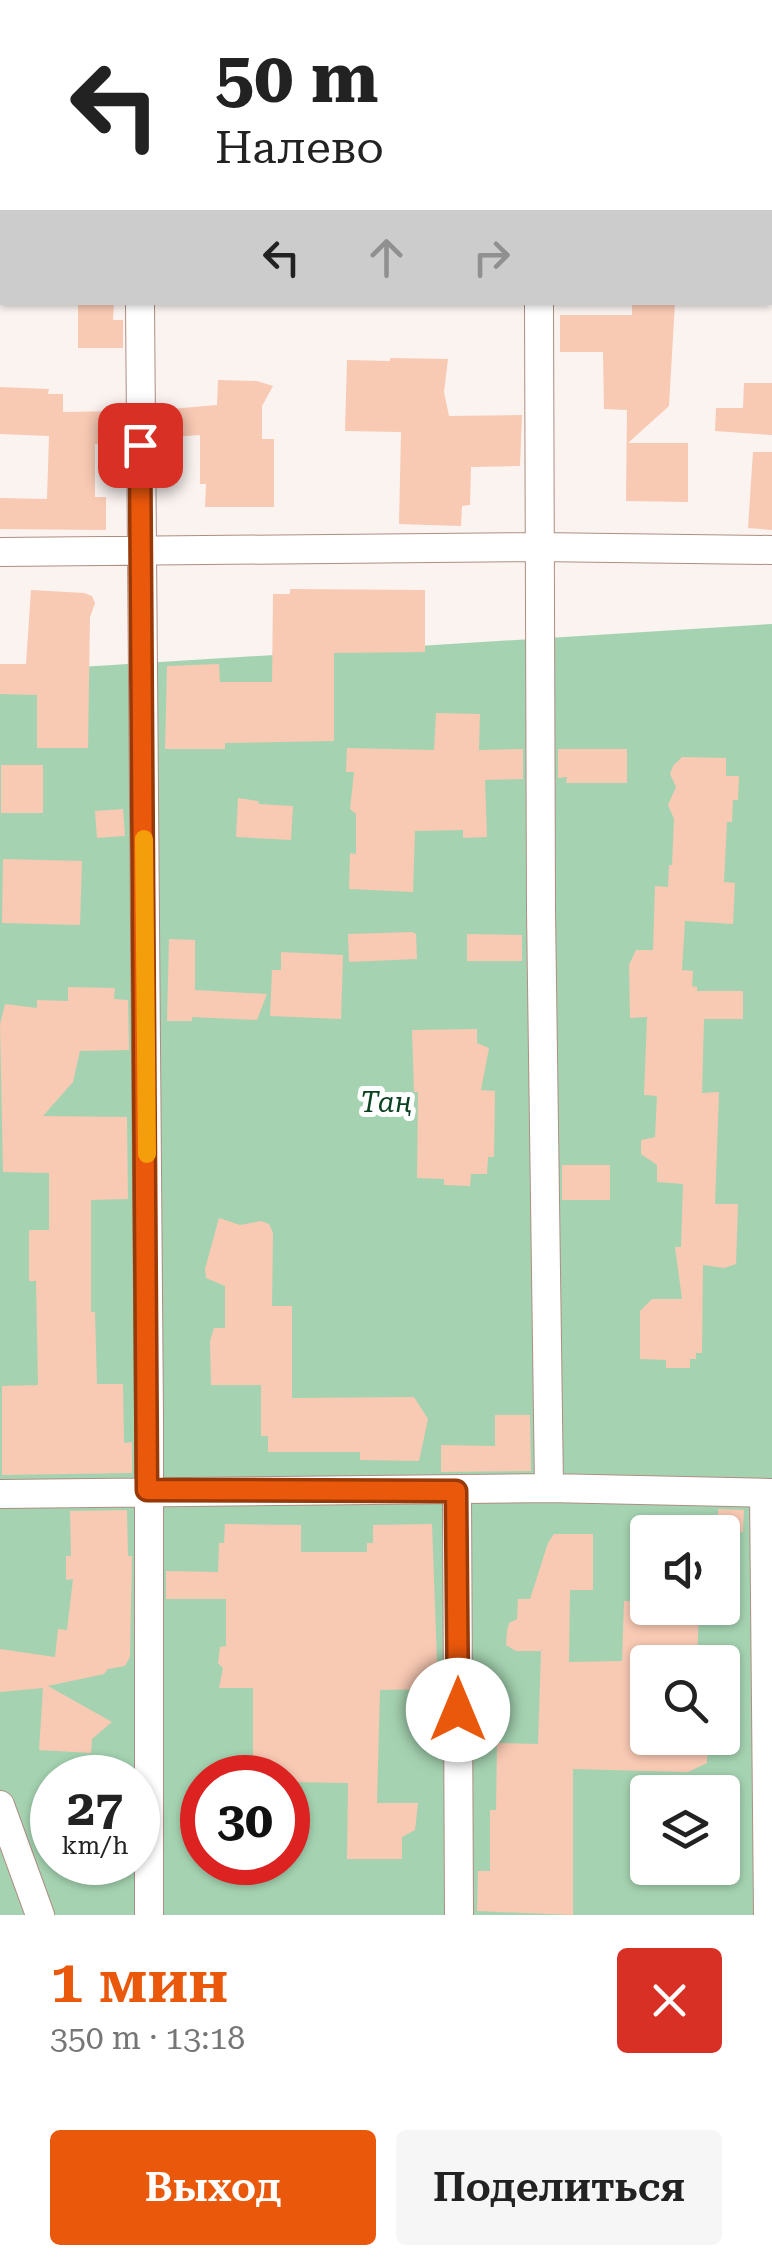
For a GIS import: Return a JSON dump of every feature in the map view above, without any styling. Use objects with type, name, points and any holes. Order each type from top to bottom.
[{"type":"street","points":[[140,305],[149,1915]]},
{"type":"street","points":[[538,305],[537,547],[549,1488]]},
{"type":"street","points":[[0,552],[537,547],[772,550]]},
{"type":"street","points":[[0,1494],[549,1488],[768,1493],[768,1915]]},
{"type":"street","points":[[456,1491],[459,1915]]},
{"type":"street","points":[[0,1804],[40,1915]]},
{"type":"green space","name":"Таң","points":[[772,624],[772,1915],[0,1915],[0,672]]},
{"type":"building","points":[[78,305],[114,305],[113,320],[123,320],[123,348],[78,348]]},
{"type":"building","points":[[632,305],[675,305],[669,406],[628,443],[688,443],[688,502],[626,501],[627,410],[604,409],[603,352],[560,352],[560,315],[632,315]]},
{"type":"building","points":[[448,359],[444,392],[449,416],[522,415],[520,466],[471,467],[470,505],[462,506],[461,526],[399,524],[401,432],[345,431],[347,360]]},
{"type":"building","points":[[218,380],[257,381],[273,386],[262,406],[262,439],[274,439],[274,507],[205,507],[206,484],[200,484],[200,435],[173,437],[171,409],[217,405]]},
{"type":"building","points":[[744,383],[772,383],[772,435],[715,431],[716,408],[743,408]]},
{"type":"building","points":[[0,387],[49,389],[48,394],[63,394],[63,412],[123,411],[124,444],[95,444],[95,497],[106,497],[106,530],[0,529],[0,498],[47,499],[49,436],[0,434]]},
{"type":"building","points":[[753,452],[772,452],[772,530],[748,528]]},
{"type":"building","points":[[290,589],[425,590],[425,652],[334,653],[334,741],[225,743],[225,749],[165,749],[167,666],[219,664],[220,682],[272,682],[273,594],[290,594]]},
{"type":"building","points":[[31,590],[84,593],[92,596],[95,603],[90,617],[88,748],[37,748],[37,695],[0,694],[0,664],[26,664]]},
{"type":"building","points":[[436,713],[480,714],[479,750],[523,749],[523,779],[485,780],[487,837],[463,838],[463,830],[415,831],[413,892],[349,889],[350,853],[356,854],[356,814],[350,809],[354,772],[346,772],[347,748],[434,750]]},
{"type":"building","points":[[558,749],[627,749],[627,783],[566,783],[567,777],[558,778]]},
{"type":"building","points":[[682,757],[726,758],[726,776],[739,776],[738,800],[733,800],[732,822],[727,822],[724,882],[735,883],[733,924],[685,921],[682,970],[693,971],[692,986],[697,991],[743,991],[743,1019],[704,1019],[702,1093],[719,1092],[715,1204],[738,1204],[736,1264],[724,1268],[703,1265],[702,1353],[690,1359],[690,1368],[666,1368],[666,1360],[640,1359],[640,1311],[652,1299],[682,1299],[675,1247],[681,1247],[683,1184],[657,1182],[657,1165],[641,1154],[641,1140],[655,1137],[657,1096],[644,1095],[647,1017],[630,1018],[629,965],[636,950],[653,950],[655,886],[668,887],[672,865],[674,819],[668,805],[676,787],[670,774]]},
{"type":"building","points":[[1,765],[43,765],[43,813],[1,813]]},
{"type":"building","points":[[238,798],[293,806],[291,840],[236,837]]},
{"type":"building","points":[[123,809],[125,836],[97,838],[95,811]]},
{"type":"building","points":[[3,859],[82,861],[80,925],[2,923]]},
{"type":"building","points":[[348,934],[416,934],[417,959],[349,962]]},
{"type":"building","points":[[467,934],[522,935],[522,961],[467,961]]},
{"type":"building","points":[[169,939],[195,940],[195,990],[267,994],[257,1020],[192,1017],[192,1021],[167,1021]]},
{"type":"building","points":[[281,952],[343,955],[341,1019],[270,1016],[272,970],[281,970]]},
{"type":"building","points":[[68,987],[115,988],[114,999],[128,1000],[129,1050],[80,1051],[73,1082],[43,1116],[127,1117],[128,1199],[91,1200],[91,1312],[95,1312],[97,1384],[123,1384],[124,1443],[132,1442],[132,1473],[2,1475],[2,1386],[38,1385],[36,1281],[29,1281],[29,1230],[49,1230],[49,1173],[3,1172],[0,1024],[5,1004],[37,1008],[37,1000],[68,1001]]},
{"type":"building","points":[[477,1029],[477,1043],[489,1048],[481,1090],[495,1091],[494,1157],[488,1157],[487,1174],[471,1174],[470,1186],[444,1185],[444,1179],[417,1178],[418,1092],[414,1092],[412,1030]]},
{"type":"building","points":[[562,1165],[610,1165],[610,1200],[562,1200]]},
{"type":"building","points":[[219,1218],[240,1225],[261,1221],[269,1224],[273,1233],[272,1306],[292,1306],[292,1398],[414,1397],[428,1419],[419,1461],[360,1460],[360,1452],[268,1452],[268,1436],[261,1436],[261,1385],[211,1385],[210,1341],[214,1328],[225,1328],[225,1286],[206,1278],[205,1269]]},
{"type":"building","points":[[495,1415],[530,1415],[531,1471],[441,1472],[441,1445],[495,1446]]},
{"type":"building","points":[[718,1509],[744,1510],[743,1532],[740,1515],[718,1515]]},
{"type":"building","points":[[127,1510],[128,1556],[132,1556],[130,1657],[125,1666],[108,1669],[104,1674],[48,1686],[112,1722],[92,1739],[91,1753],[39,1750],[43,1688],[0,1692],[0,1649],[55,1657],[58,1629],[67,1630],[73,1579],[66,1580],[66,1556],[71,1556],[70,1511]]},
{"type":"building","points":[[225,1524],[301,1525],[301,1552],[367,1552],[367,1543],[373,1543],[373,1525],[432,1524],[438,1689],[380,1690],[377,1803],[418,1803],[415,1830],[402,1837],[402,1859],[347,1859],[348,1783],[310,1782],[310,1755],[253,1755],[253,1688],[219,1688],[223,1668],[218,1663],[220,1647],[226,1646],[226,1599],[166,1599],[166,1571],[218,1572],[219,1543],[224,1543]]},
{"type":"building","points":[[554,1534],[593,1534],[593,1590],[570,1590],[569,1662],[622,1661],[624,1601],[630,1601],[630,1625],[698,1625],[698,1645],[630,1645],[630,1755],[707,1755],[707,1763],[688,1772],[573,1769],[573,1915],[477,1911],[478,1871],[490,1871],[490,1810],[496,1810],[497,1743],[538,1744],[541,1651],[516,1651],[506,1645],[509,1623],[517,1619],[518,1599],[530,1599]]},
{"type":"slow traffic","points":[[144,839],[147,1154]]},
{"type":"route","points":[[140,445],[147,1490],[456,1491],[458,1710]]}]
